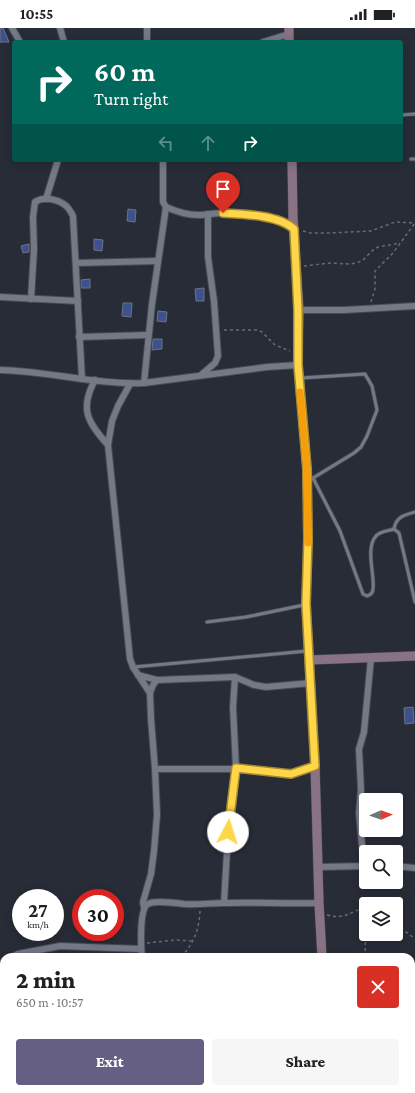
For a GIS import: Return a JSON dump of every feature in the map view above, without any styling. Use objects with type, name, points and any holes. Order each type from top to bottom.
[{"type":"street","points":[[12,28],[19,40]]},
{"type":"street","points":[[60,28],[63,40]]},
{"type":"street","points":[[146,28],[147,40]]},
{"type":"street","points":[[271,40],[289,35]]},
{"type":"street","points":[[46,199],[57,162]]},
{"type":"street","points":[[144,383],[157,261],[166,207],[163,202],[163,162]]},
{"type":"street","points":[[292,162],[298,310],[298,365],[310,479],[306,604],[315,766],[322,953]]},
{"type":"street","points":[[31,299],[34,249],[34,202],[39,199],[57,201],[66,206],[73,216],[82,379]]},
{"type":"street","points":[[166,207],[198,215],[223,213],[243,214],[287,224],[294,229]]},
{"type":"street","points":[[201,375],[211,368],[217,360],[216,328],[208,257],[208,214]]},
{"type":"street","points":[[76,263],[157,261]]},
{"type":"street","points":[[0,297],[78,301]]},
{"type":"street","points":[[298,310],[344,310],[415,306]]},
{"type":"street","points":[[79,337],[148,335]]},
{"type":"street","points":[[0,370],[23,371],[130,384],[268,367],[298,365]]},
{"type":"street","points":[[95,380],[89,391],[87,401],[88,415],[93,429],[108,444]]},
{"type":"street","points":[[130,384],[112,421],[108,444],[130,659],[133,667],[150,693]]},
{"type":"street","points":[[309,656],[371,658],[415,656]]},
{"type":"street","points":[[363,845],[359,813],[361,790],[359,749],[364,732],[371,658]]},
{"type":"street","points":[[138,675],[157,680],[236,677],[254,685],[266,687],[311,683]]},
{"type":"street","points":[[224,903],[229,817],[236,768],[233,706],[236,677]]},
{"type":"street","points":[[142,953],[143,902],[151,874],[157,815],[150,693],[157,680]]},
{"type":"street","points":[[155,769],[236,768],[291,774],[315,766]]},
{"type":"street","points":[[318,866],[359,866]]},
{"type":"street","points":[[403,867],[415,868]]},
{"type":"street","points":[[144,908],[148,904],[157,902],[200,905],[224,903],[319,908]]},
{"type":"street","points":[[22,953],[60,946],[141,946]]},
{"type":"lane","points":[[403,115],[415,114]]},
{"type":"lane","points":[[299,378],[365,374],[372,386],[377,410],[361,447],[354,453],[310,479],[340,531],[364,596],[370,595],[373,589],[370,562],[372,544],[376,536],[394,529]]},
{"type":"lane","points":[[394,529],[398,519],[415,512]]},
{"type":"lane","points":[[394,529],[399,533],[415,602]]},
{"type":"lane","points":[[207,622],[246,617],[306,604]]},
{"type":"lane","points":[[133,667],[309,656]]},
{"type":"path","points":[[294,229],[310,233],[371,231],[395,222],[415,223]]},
{"type":"path","points":[[369,308],[375,289],[375,271],[393,253],[415,223]]},
{"type":"path","points":[[296,267],[330,263],[357,263],[363,260],[378,247],[400,243]]},
{"type":"path","points":[[216,328],[232,331],[258,330],[275,345],[298,353]]},
{"type":"path","points":[[185,953],[194,941],[199,925],[200,905]]},
{"type":"path","points":[[319,908],[335,917],[343,917],[359,909]]},
{"type":"path","points":[[403,930],[415,939]]},
{"type":"path","points":[[141,946],[175,940],[194,941]]},
{"type":"path","points":[[365,941],[365,953]]},
{"type":"building","points":[[0,28],[3,28],[9,42],[0,42]]},
{"type":"building","points":[[128,209],[136,210],[135,222],[127,221]]},
{"type":"building","points":[[94,239],[103,240],[102,251],[94,250]]},
{"type":"building","points":[[29,244],[29,252],[23,253],[21,246]]},
{"type":"building","points":[[90,279],[90,288],[81,288],[81,280]]},
{"type":"building","points":[[204,288],[204,301],[196,301],[195,289]]},
{"type":"building","points":[[123,303],[132,303],[131,317],[122,316]]},
{"type":"building","points":[[158,311],[167,312],[166,322],[157,321]]},
{"type":"building","points":[[153,339],[162,339],[162,349],[152,350]]},
{"type":"building","points":[[413,707],[414,723],[405,724],[404,708]]},
{"type":"slow traffic","points":[[300,392],[307,469],[308,543]]},
{"type":"route","points":[[223,213],[243,214],[273,219],[287,224],[294,229],[298,310],[298,365],[307,469],[308,539],[306,604],[315,766],[291,774],[236,768],[228,832]]}]
